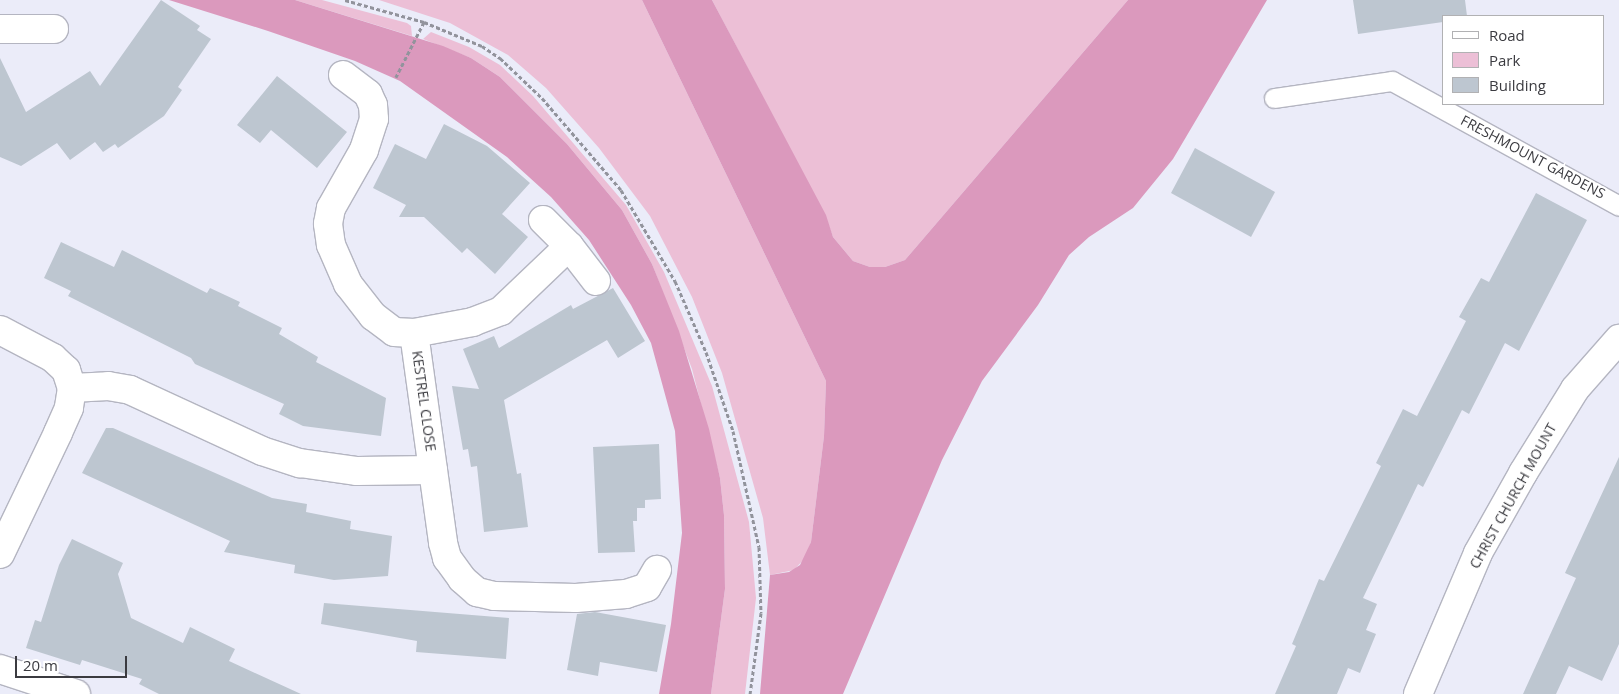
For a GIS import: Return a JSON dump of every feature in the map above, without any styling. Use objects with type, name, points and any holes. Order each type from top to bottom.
[{"type":"street","points":[[0,29],[54,30]]},
{"type":"street","points":[[343,75],[358,83],[372,100],[373,126],[361,155],[332,208],[330,238],[343,274],[369,312],[394,332],[414,333]]},
{"type":"street","points":[[543,220],[569,246],[596,281]]},
{"type":"street","name":"KESTREL CLOSE","points":[[72,388],[108,386],[130,390],[262,451],[300,463],[357,471],[433,470],[414,333],[473,322],[501,310],[569,246]]},
{"type":"street","points":[[0,330],[53,358],[66,370],[72,388],[69,408],[0,554]]},
{"type":"street","name":"CHRIST CHURCH MOUNT","points":[[1418,694],[1478,553],[1523,473],[1575,389],[1619,339]]},
{"type":"street","points":[[433,470],[447,558],[462,579],[477,592],[515,598],[614,596],[642,590],[656,570]]},
{"type":"street","points":[[0,668],[76,694]]},
{"type":"lane","name":"FRESHMOUNT GARDENS","points":[[1274,98],[1392,81],[1619,206]]},
{"type":"path","points":[[345,0],[424,22],[482,46],[529,84],[621,190],[675,281],[706,352],[733,431],[759,547],[761,613],[750,694]]},
{"type":"path","points":[[372,100],[392,84],[424,22]]},
{"type":"green space","points":[[295,0],[322,0],[407,23],[411,26],[412,36]]},
{"type":"green space","points":[[379,0],[642,0],[826,381],[824,436],[811,542],[805,558],[794,570],[770,575],[763,518],[722,373],[692,297],[650,216],[599,148],[546,88],[508,55],[450,23]]},
{"type":"green space","points":[[712,0],[1128,0],[905,260],[885,267],[870,267],[853,261],[833,237],[825,215]]},
{"type":"green space","points":[[431,32],[469,47],[500,65],[533,96],[626,205],[664,272],[712,386],[749,522],[756,598],[745,694],[711,694],[725,589],[724,515],[720,478],[692,369],[652,264],[622,210],[567,144],[500,77],[471,58],[423,39]]},
{"type":"shaded area","points":[[169,0],[295,0],[443,46],[471,58],[500,77],[567,144],[622,210],[652,264],[679,331],[709,429],[720,478],[724,515],[725,589],[711,694],[659,694],[671,624],[682,533],[675,431],[651,343],[631,305],[589,240],[551,197],[507,157],[400,81],[355,61]]},
{"type":"shaded area","points":[[642,0],[712,0],[826,215],[833,237],[853,261],[870,267],[885,267],[905,260],[1128,0],[1267,0],[1173,159],[1133,208],[1089,237],[1069,255],[1038,305],[982,381],[942,460],[843,694],[760,694],[770,575],[789,572],[800,565],[811,542],[824,436],[826,381]]},
{"type":"building","points":[[161,0],[200,26],[197,30],[211,39],[178,87],[182,90],[164,116],[118,148],[115,144],[103,152],[95,142],[70,160],[57,143],[21,166],[0,157],[0,58],[26,112],[90,71],[100,86]]},
{"type":"building","points":[[1353,0],[1465,0],[1467,15],[1442,15],[1442,22],[1358,34]]},
{"type":"building","points":[[277,76],[347,132],[317,168],[271,130],[260,143],[237,125]]},
{"type":"building","points":[[444,124],[487,146],[530,183],[502,214],[528,237],[495,274],[467,248],[462,253],[424,217],[399,217],[406,205],[373,188],[395,144],[426,159]]},
{"type":"building","points":[[1195,148],[1275,192],[1251,237],[1171,193]]},
{"type":"building","points":[[1536,193],[1587,220],[1519,351],[1505,343],[1469,414],[1462,410],[1423,487],[1418,484],[1363,598],[1377,604],[1366,630],[1376,634],[1360,673],[1348,668],[1337,694],[1275,694],[1296,646],[1292,644],[1319,579],[1324,581],[1381,466],[1376,463],[1403,409],[1417,416],[1466,321],[1459,317],[1481,278],[1489,282]]},
{"type":"building","points":[[61,242],[114,267],[122,250],[207,293],[210,288],[240,302],[238,306],[282,328],[279,334],[318,357],[316,362],[386,398],[381,436],[303,426],[279,414],[284,404],[195,364],[191,358],[68,296],[71,291],[44,278]]},
{"type":"building","points":[[613,288],[645,341],[618,358],[607,340],[504,400],[517,474],[521,473],[528,527],[484,532],[477,466],[471,467],[468,449],[463,450],[452,386],[479,389],[463,349],[494,336],[499,348],[571,305],[573,309]]},
{"type":"building","points":[[106,428],[113,428],[272,498],[307,504],[306,512],[351,521],[350,529],[392,536],[388,576],[334,580],[294,573],[295,565],[224,552],[230,541],[82,473]]},
{"type":"building","points":[[659,444],[661,499],[645,500],[645,508],[637,508],[637,521],[633,521],[635,552],[598,553],[593,447]]},
{"type":"building","points":[[1619,457],[1619,644],[1602,681],[1569,666],[1556,694],[1523,694],[1576,578],[1565,573]]},
{"type":"building","points":[[72,539],[123,563],[118,574],[131,618],[183,643],[190,627],[235,649],[229,661],[301,694],[159,694],[139,684],[142,679],[82,660],[80,665],[26,648],[35,620],[41,622],[59,565]]},
{"type":"building","points":[[324,603],[509,618],[506,659],[416,652],[417,641],[321,624]]},
{"type":"building","points":[[595,612],[666,625],[657,672],[600,662],[598,676],[567,670],[577,614]]}]
